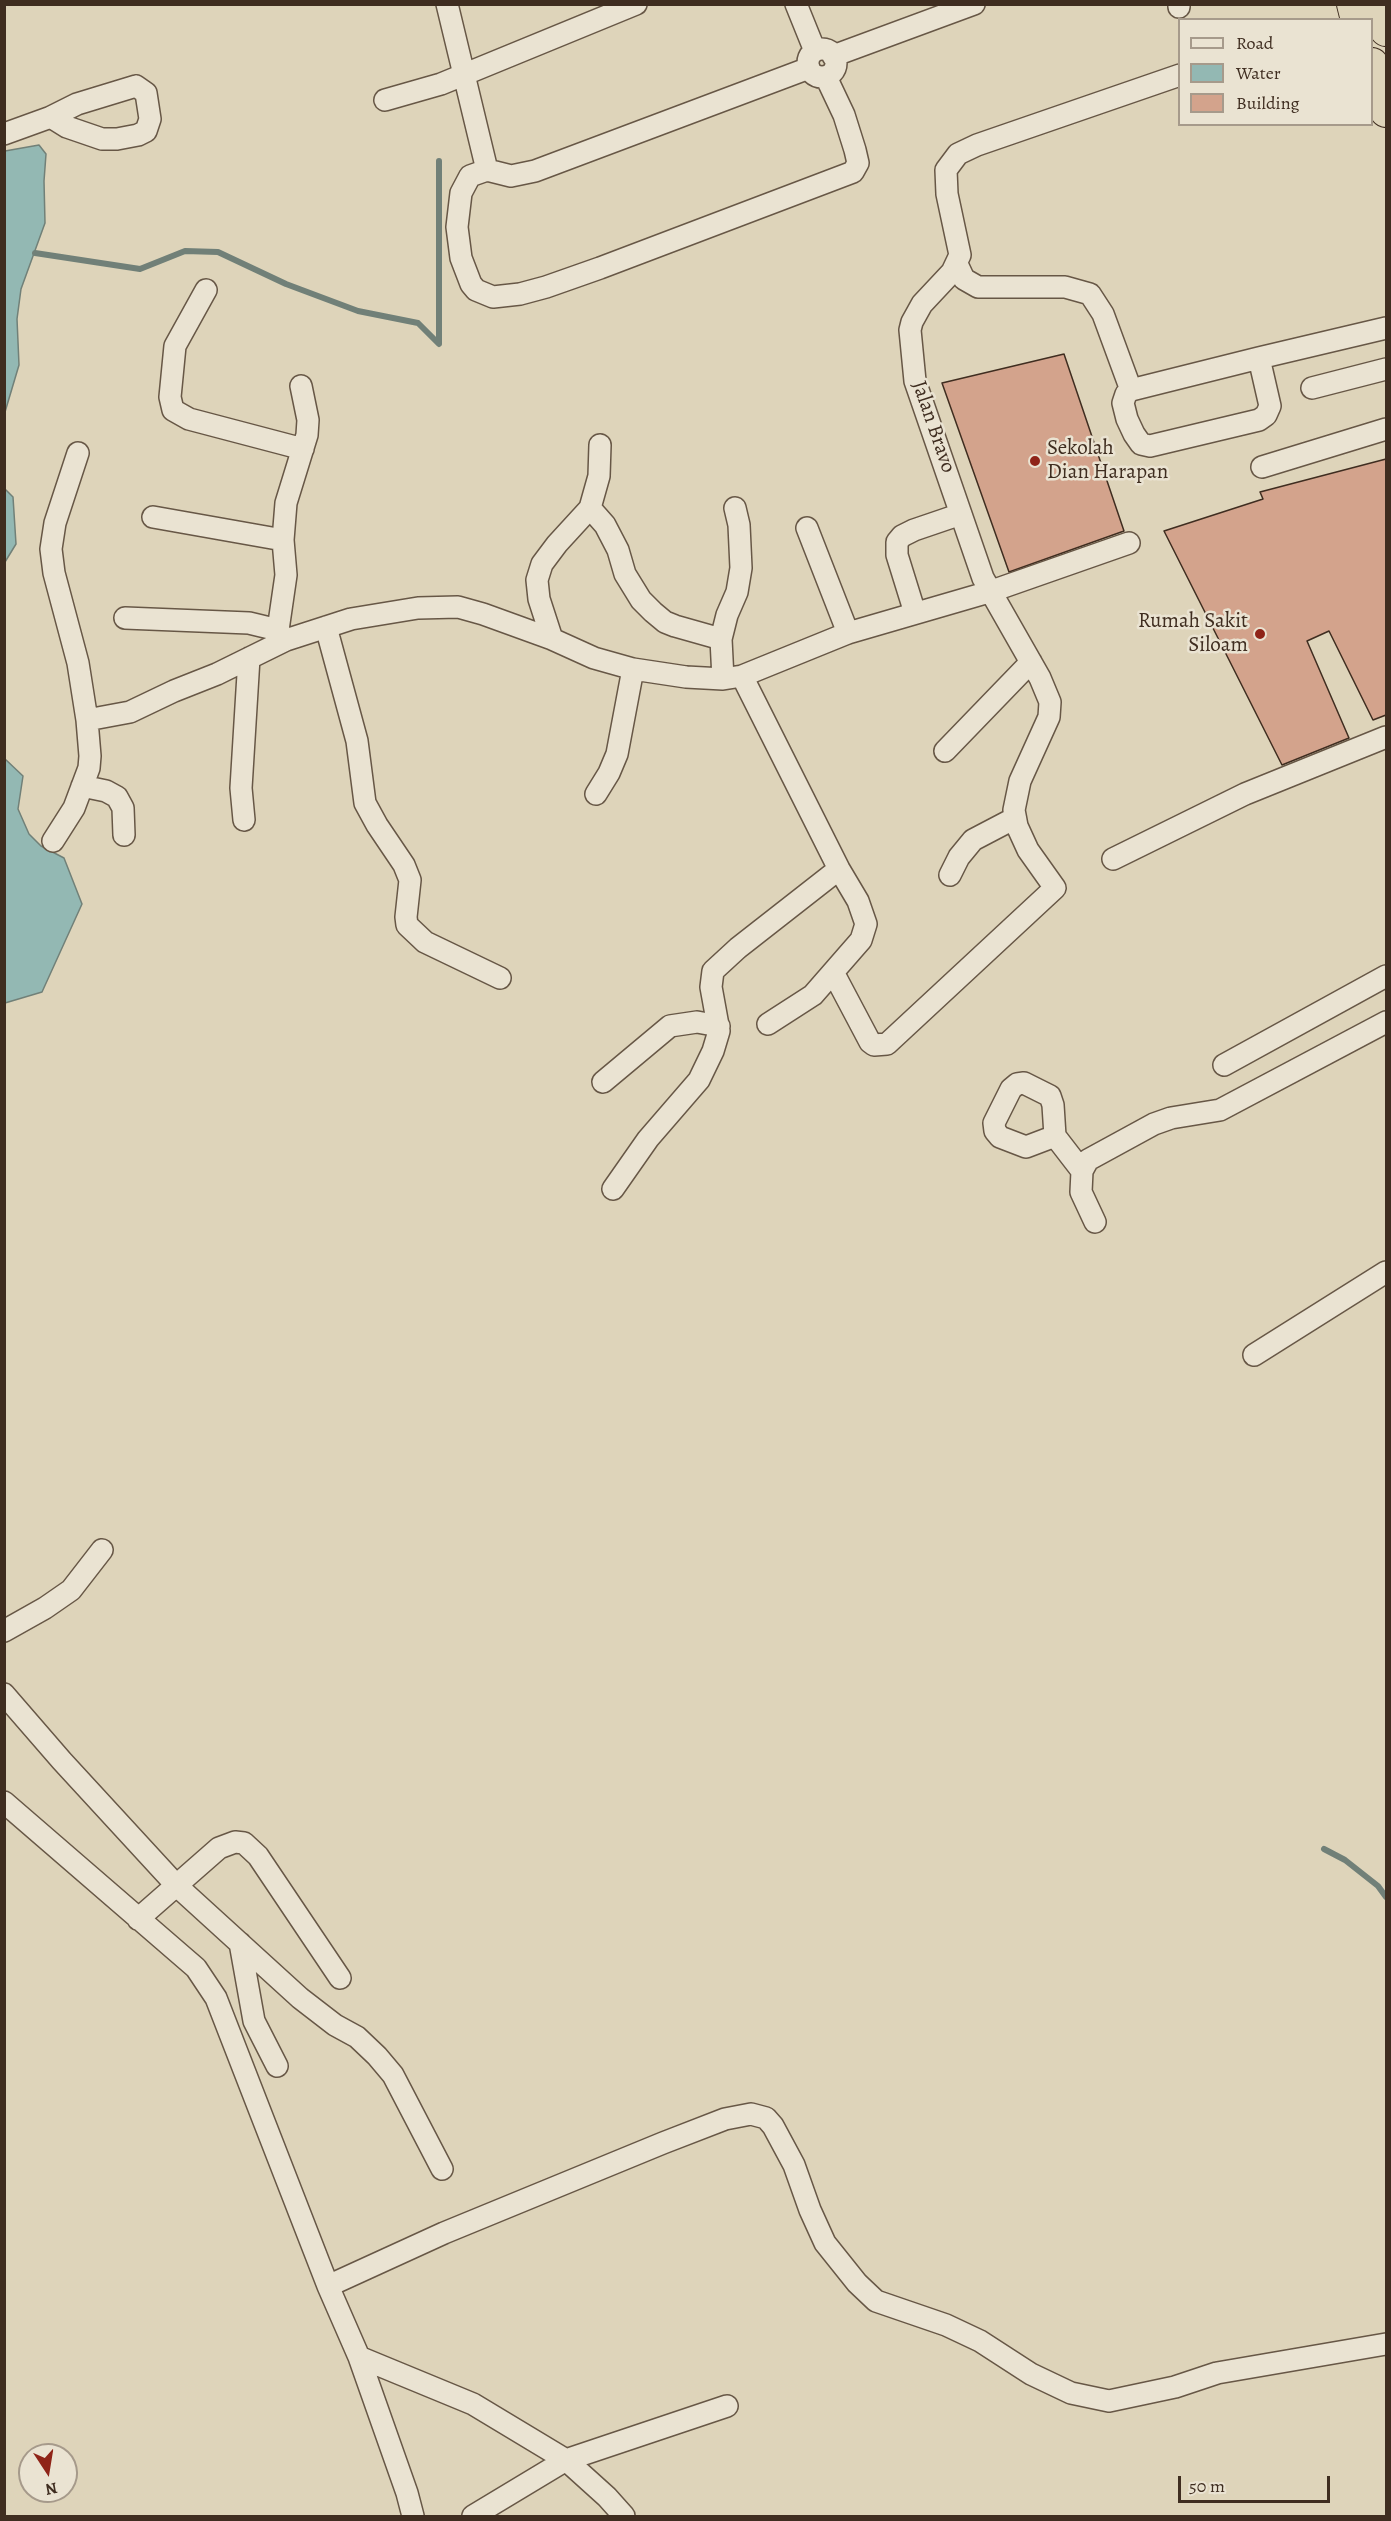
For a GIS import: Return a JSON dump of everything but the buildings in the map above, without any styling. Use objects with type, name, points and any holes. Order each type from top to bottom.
[{"type":"highway","points":[[1378,4],[1386,30]]},
{"type":"highway","points":[[1373,70],[1386,111]]},
{"type":"street","points":[[447,4],[487,170]]},
{"type":"street","points":[[385,100],[441,84],[462,73],[636,4]]},
{"type":"street","points":[[796,4],[821,63],[844,115],[858,163],[853,172],[600,268],[537,289],[493,297],[476,290],[460,258],[458,239],[459,200],[470,176],[487,170],[511,176],[535,171],[821,63],[974,4]]},
{"type":"street","points":[[1131,390],[1103,314],[1090,294],[1065,287],[978,287],[964,279],[957,264],[960,255],[945,176],[954,158],[977,145],[1178,75]]},
{"type":"street","points":[[4,134],[51,117]]},
{"type":"street","name":"Jalan Bravo","points":[[957,264],[922,304],[910,330],[915,381],[989,592],[1040,678],[1051,707],[1040,742],[1017,791],[1015,818]]},
{"type":"street","points":[[206,290],[175,346],[170,390],[173,410],[189,419],[303,449]]},
{"type":"street","points":[[1259,358],[1270,406],[1266,416],[1250,424],[1146,445],[1141,444],[1134,434],[1124,408],[1124,398],[1131,390],[1259,358],[1386,332]]},
{"type":"street","points":[[1312,388],[1386,369]]},
{"type":"street","points":[[282,635],[286,575],[283,540],[286,502],[303,449],[308,420],[302,386]]},
{"type":"street","points":[[1262,467],[1386,429]]},
{"type":"street","points":[[552,639],[539,599],[537,580],[542,564],[549,554],[590,508],[599,476],[600,445]]},
{"type":"street","points":[[53,841],[70,815],[89,768],[87,720],[78,663],[56,582],[51,549],[55,524],[78,453]]},
{"type":"street","points":[[590,508],[605,525],[618,550],[625,574],[641,600],[652,612],[664,622],[721,639]]},
{"type":"street","points":[[735,508],[741,549],[740,580],[721,639],[732,677],[858,901],[867,928],[861,940],[813,995],[768,1024]]},
{"type":"street","points":[[915,613],[897,555],[897,542],[902,536],[914,530],[961,514]]},
{"type":"street","points":[[153,517],[283,540]]},
{"type":"street","points":[[807,528],[848,633]]},
{"type":"street","points":[[87,720],[130,712],[249,658],[282,635],[418,608],[458,607],[552,639],[594,658],[633,669],[686,677],[732,677],[848,633],[989,592],[1129,543]]},
{"type":"street","points":[[125,618],[249,623],[282,635]]},
{"type":"street","points":[[326,627],[357,741],[365,803],[404,865],[410,880],[407,925],[425,942],[500,978]]},
{"type":"street","points":[[244,820],[242,788],[249,658]]},
{"type":"street","points":[[945,751],[1031,662]]},
{"type":"street","points":[[596,794],[617,754],[633,669]]},
{"type":"street","points":[[1113,859],[1245,794],[1386,737]]},
{"type":"street","points":[[82,786],[106,791],[117,797],[123,808],[124,835]]},
{"type":"street","points":[[833,972],[872,1044],[884,1045],[1055,888],[1028,850],[1015,818],[973,840],[959,858],[950,875]]},
{"type":"street","points":[[613,1189],[648,1139],[699,1080],[713,1051],[719,1035],[719,1026],[711,987],[713,971],[738,948],[838,869]]},
{"type":"street","points":[[1224,1065],[1386,976]]},
{"type":"street","points":[[1386,1007],[1386,1014]]},
{"type":"street","points":[[603,1082],[670,1026],[697,1022],[719,1026]]},
{"type":"street","points":[[1095,1222],[1081,1192],[1082,1171],[1088,1160],[1154,1124],[1171,1118],[1220,1110],[1386,1022]]},
{"type":"street","points":[[1055,1136],[1082,1171]]},
{"type":"street","points":[[1254,1354],[1386,1272]]},
{"type":"street","points":[[4,1631],[45,1608],[70,1590],[102,1550]]},
{"type":"street","points":[[4,1694],[177,1886],[300,1998],[335,2025],[357,2037],[377,2056],[393,2074],[442,2169]]},
{"type":"street","points":[[4,1802],[196,1968],[216,1998],[328,2286],[359,2357],[407,2493],[413,2517]]},
{"type":"street","points":[[138,1920],[219,1848],[235,1842],[244,1843],[258,1856],[340,1978]]},
{"type":"street","points":[[240,1943],[254,2021],[277,2066]]},
{"type":"street","points":[[328,2286],[444,2233],[663,2143],[725,2119],[752,2114],[766,2118],[773,2126],[794,2165],[825,2243],[857,2283],[876,2301],[946,2325],[980,2341],[1031,2374],[1071,2393],[1109,2400],[1175,2387],[1217,2373],[1386,2344]]},
{"type":"street","points":[[359,2357],[473,2404],[566,2460],[607,2497],[624,2517]]},
{"type":"street","points":[[473,2517],[566,2460],[727,2406]]},
{"type":"water","points":[[39,145],[46,154],[45,223],[21,289],[17,319],[19,365],[5,412],[5,151]]},
{"type":"water","points":[[5,489],[13,497],[16,544],[5,562]]},
{"type":"water","points":[[4,758],[23,776],[18,809],[29,834],[41,846],[64,858],[82,904],[42,992],[5,1003]]},
{"type":"waterway","points":[[35,253],[140,269],[185,251],[218,252],[286,284],[358,311],[418,323],[439,344],[439,161]]},
{"type":"waterway","points":[[1324,1849],[1345,1860],[1378,1886],[1386,1897]]},
{"type":"place","name":"Sekolah Dian Harapan","points":[[1035,461]]},
{"type":"place","name":"Rumah Sakit Siloam","points":[[1260,634]]}]
